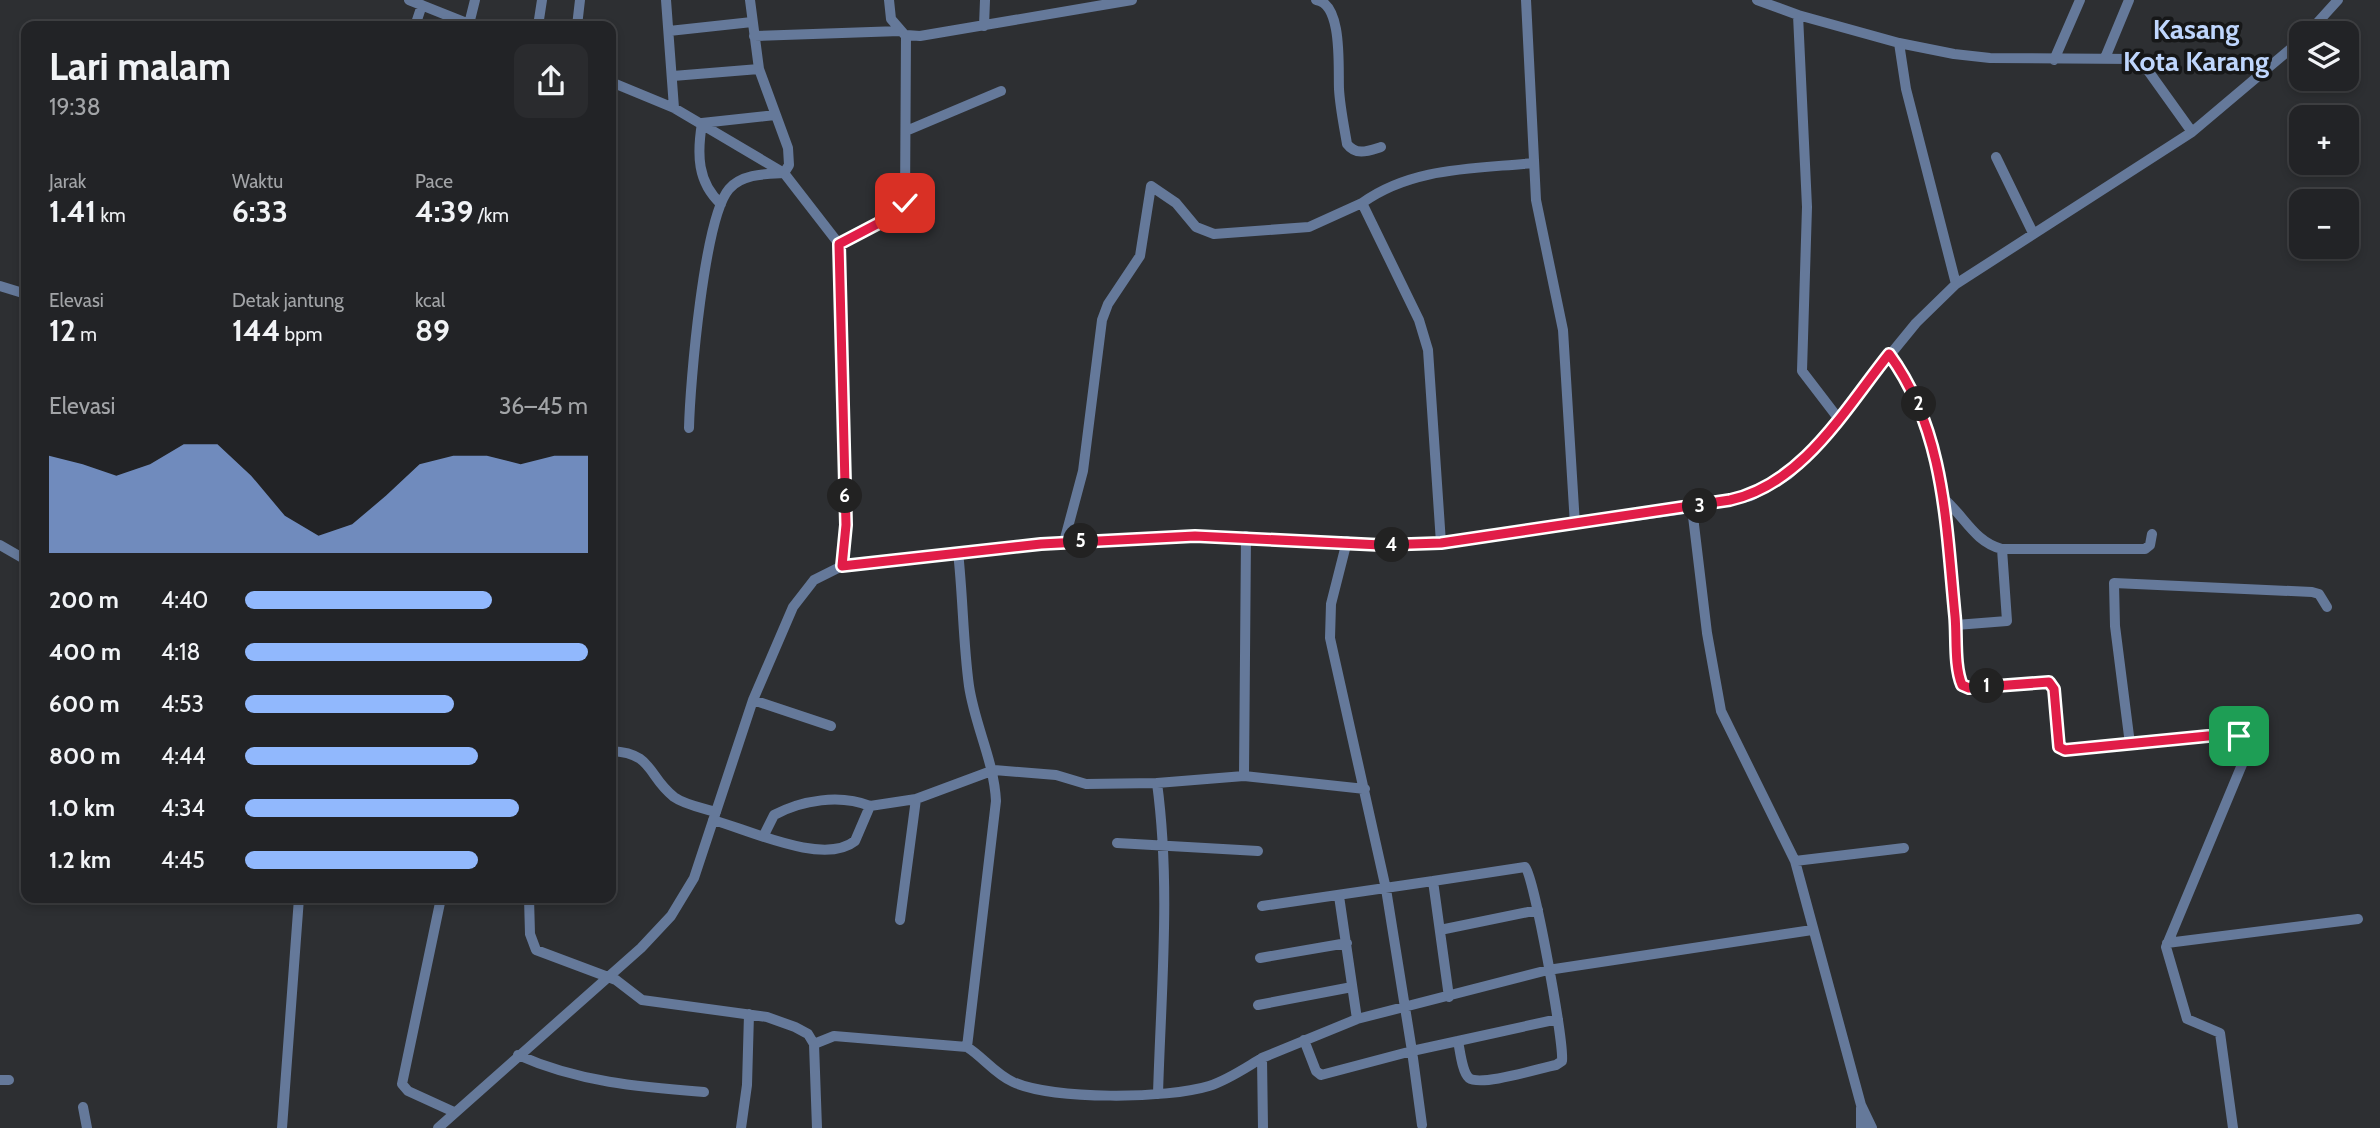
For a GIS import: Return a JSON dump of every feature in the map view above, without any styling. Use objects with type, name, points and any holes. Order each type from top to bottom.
[{"type":"street","points":[[410,0],[461,21]]},
{"type":"street","points":[[472,21],[475,0]]},
{"type":"street","points":[[539,21],[542,0]]},
{"type":"street","points":[[578,21],[580,0]]},
{"type":"street","points":[[666,0],[674,76],[674,108]]},
{"type":"street","points":[[750,0],[759,69],[790,158],[784,173]]},
{"type":"street","points":[[839,244],[902,209],[906,131],[903,33],[891,19],[889,0]]},
{"type":"street","points":[[984,26],[985,0]]},
{"type":"street","points":[[754,36],[903,33],[984,26],[1132,0]]},
{"type":"street","points":[[1315,0],[1327,4],[1334,23],[1347,144],[1352,149],[1363,152],[1381,147]]},
{"type":"street","points":[[1526,0],[1538,217],[1563,330],[1575,525]]},
{"type":"street","points":[[1757,0],[1899,43],[1990,58],[2054,60],[2128,57],[2144,65],[2192,132]]},
{"type":"street","points":[[2054,60],[2080,0]]},
{"type":"street","points":[[2105,58],[2129,0]]},
{"type":"street","points":[[2319,21],[2338,0]]},
{"type":"street","points":[[417,21],[422,5]]},
{"type":"street","points":[[1792,9],[1807,207],[1802,371],[1838,418]]},
{"type":"street","points":[[669,31],[752,22]]},
{"type":"street","points":[[1899,43],[1906,89],[1956,284]]},
{"type":"street","points":[[438,1128],[654,936],[685,896],[694,878],[753,700],[793,607],[814,580],[842,566],[1064,542],[1246,536],[1404,546],[1441,543],[1692,508],[1751,496],[1768,488],[1808,454],[1889,354],[1926,312],[1956,284],[2192,132],[2289,50]]},
{"type":"street","points":[[674,76],[759,69]]},
{"type":"street","points":[[616,84],[674,108],[784,173],[839,244],[846,525],[842,566]]},
{"type":"street","points":[[906,131],[1001,91]]},
{"type":"street","points":[[702,123],[775,115]]},
{"type":"street","points":[[702,123],[700,167],[704,184],[721,204]]},
{"type":"street","points":[[1996,157],[2033,233]]},
{"type":"street","points":[[1064,542],[1083,471],[1102,320],[1108,304],[1140,256],[1151,186],[1176,203],[1196,227],[1214,234],[1309,227],[1362,203],[1380,190],[1427,173],[1533,163]]},
{"type":"street","points":[[688,428],[696,332],[706,268],[721,204],[727,190],[738,182],[754,176],[784,173]]},
{"type":"street","points":[[1362,203],[1419,320],[1428,350],[1441,543]]},
{"type":"street","points":[[0,286],[21,293]]},
{"type":"street","points":[[1889,354],[1924,412],[1932,438],[1942,497],[1960,679],[1965,687],[2049,682],[2054,689],[2061,749],[2229,734],[2247,738],[2249,743],[2167,943],[2168,962],[2185,1016],[2190,1022],[2220,1033],[2233,1128]]},
{"type":"street","points":[[1942,497],[1961,515],[1976,536],[1990,546],[2002,549],[2145,549],[2150,545],[2152,534]]},
{"type":"street","points":[[1692,508],[1707,632],[1721,711],[1795,861],[1861,1105],[1872,1128]]},
{"type":"street","points":[[1244,776],[1246,536]]},
{"type":"street","points":[[1347,541],[1331,604],[1330,638],[1385,889],[1422,1125]]},
{"type":"street","points":[[0,545],[21,557]]},
{"type":"street","points":[[1956,625],[2007,621],[2002,549]]},
{"type":"street","points":[[958,552],[969,685],[981,737],[994,770],[994,821],[967,1047]]},
{"type":"street","points":[[2130,744],[2113,601],[2114,583],[2312,592],[2319,594],[2327,607]]},
{"type":"street","points":[[753,700],[831,726]]},
{"type":"street","points":[[616,752],[638,756],[650,766],[676,799],[764,835],[820,851],[845,848],[860,835],[870,806]]},
{"type":"street","points":[[764,835],[774,815],[810,802],[851,800],[870,806],[916,799],[994,770],[1056,775],[1086,784],[1157,783],[1244,776],[1365,789]]},
{"type":"street","points":[[1157,783],[1163,846],[1158,1094]]},
{"type":"street","points":[[900,920],[916,799]]},
{"type":"street","points":[[1117,843],[1258,851]]},
{"type":"street","points":[[1795,861],[1904,848]]},
{"type":"street","points":[[1262,906],[1525,867],[1530,872],[1538,910],[1558,1018],[1562,1056],[1556,1065],[1489,1080],[1473,1080],[1466,1074],[1458,1041]]},
{"type":"street","points":[[1433,881],[1449,997]]},
{"type":"street","points":[[1339,896],[1357,1019]]},
{"type":"street","points":[[282,1128],[299,903]]},
{"type":"street","points":[[440,903],[402,1084],[408,1091],[454,1112]]},
{"type":"street","points":[[529,903],[533,947],[622,984],[642,1000],[748,1014],[795,1027],[807,1034],[814,1044],[817,1128]]},
{"type":"street","points":[[1440,930],[1538,910]]},
{"type":"street","points":[[2167,943],[2358,919]]},
{"type":"street","points":[[814,1044],[835,1035],[967,1047],[996,1072],[1032,1089],[1158,1094],[1212,1085],[1262,1058],[1357,1019],[1548,970],[1812,930]]},
{"type":"street","points":[[1260,957],[1347,943]]},
{"type":"street","points":[[1258,1005],[1352,987]]},
{"type":"street","points":[[741,1128],[747,1085],[748,1014]]},
{"type":"street","points":[[1304,1040],[1316,1071],[1321,1075],[1558,1018]]},
{"type":"street","points":[[518,1055],[542,1066],[602,1082],[704,1092]]},
{"type":"street","points":[[1262,1058],[1263,1128]]},
{"type":"street","points":[[1861,1105],[1861,1128]]},
{"type":"street","points":[[83,1107],[87,1128]]},
{"type":"district","name":"Kasang Kota Karang","points":[[2196,45]]},
{"type":"route","points":[[905,203],[900,212],[839,244],[846,525],[842,566],[958,552],[1126,538],[1246,536],[1404,546],[1483,538],[1692,508],[1751,496],[1788,475],[1889,354],[1903,373],[1924,412],[1932,438],[1947,532],[1962,685],[1969,688],[2049,682],[2054,689],[2059,747],[2065,750],[2229,734],[2239,736]]}]
